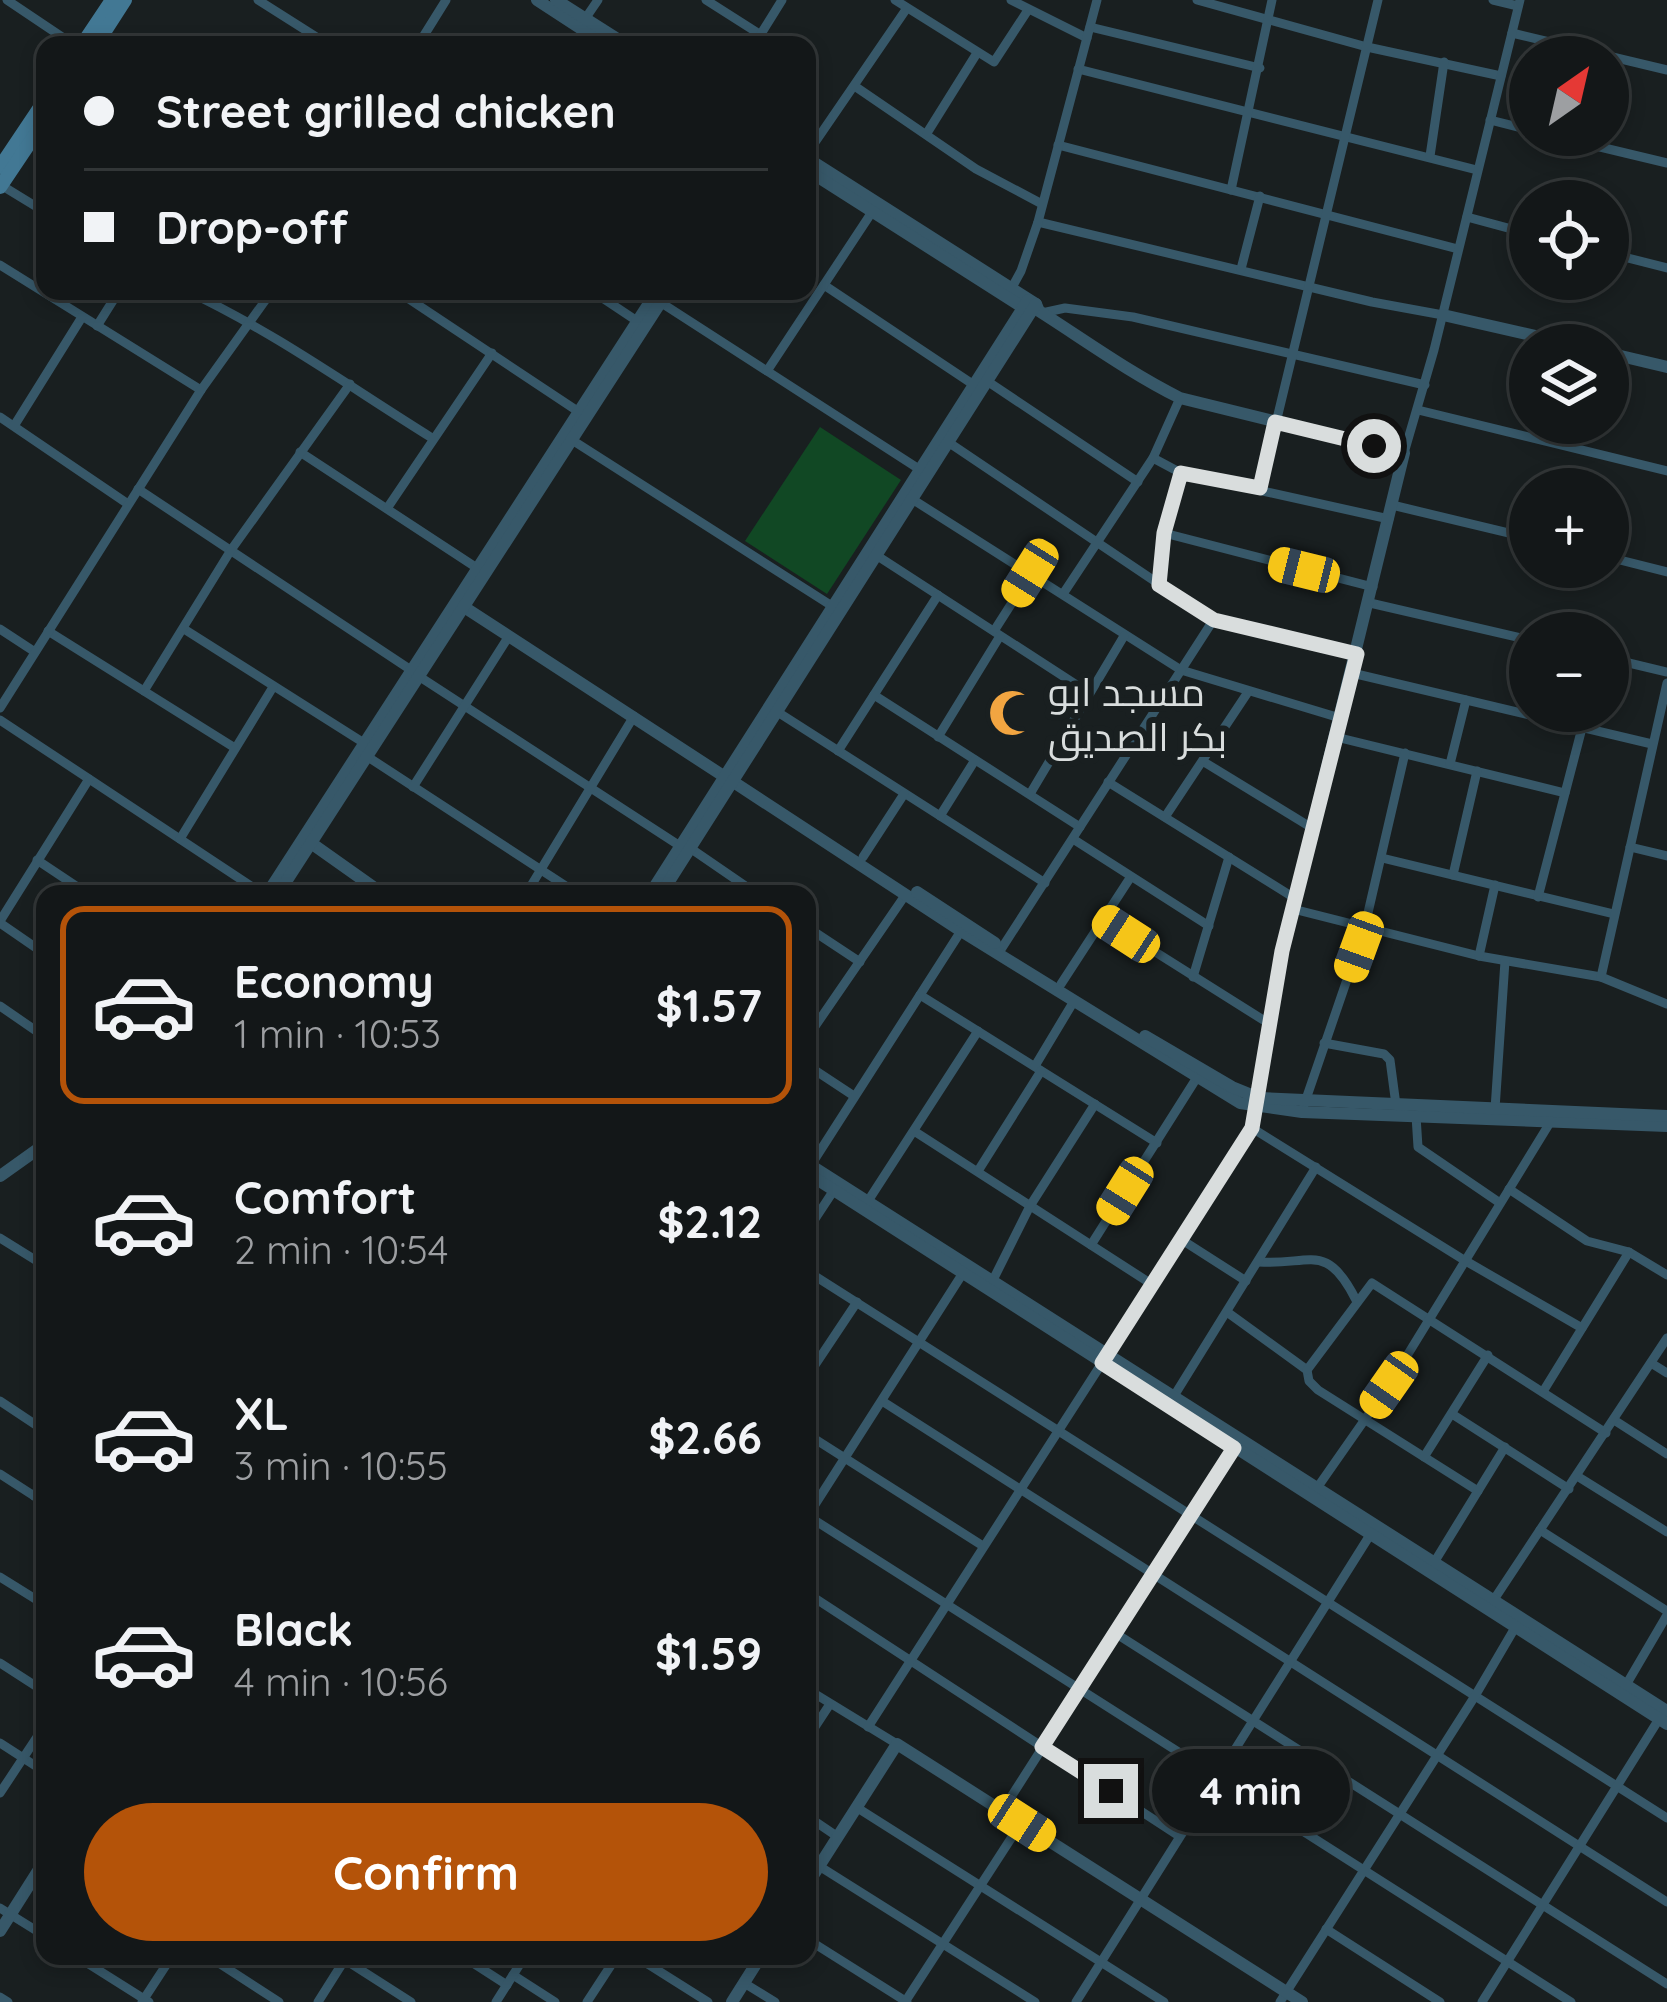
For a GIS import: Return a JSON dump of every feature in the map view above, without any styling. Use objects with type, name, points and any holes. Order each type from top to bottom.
[{"type":"main road","points":[[85,36],[112,0]]},
{"type":"main road","points":[[101,36],[125,0]]},
{"type":"main road","points":[[3,156],[36,112]]},
{"type":"main road","points":[[1,186],[36,134]]},
{"type":"street","points":[[7,0],[64,36]]},
{"type":"street","points":[[258,0],[315,36]]},
{"type":"street","points":[[424,36],[446,0]]},
{"type":"street","points":[[537,0],[592,36]]},
{"type":"street","points":[[556,0],[612,36]]},
{"type":"street","points":[[585,19],[598,0]]},
{"type":"street","points":[[706,0],[752,36]]},
{"type":"street","points":[[760,36],[782,0]]},
{"type":"street","points":[[895,0],[994,62],[1028,10]]},
{"type":"street","points":[[1010,0],[1089,33],[1260,68]]},
{"type":"street","points":[[1009,293],[1038,222],[1097,0]]},
{"type":"street","points":[[1197,0],[1367,47],[1501,76]]},
{"type":"street","points":[[1232,190],[1272,0]]},
{"type":"street","points":[[1260,488],[1378,0]]},
{"type":"street","points":[[868,1726],[1252,1128],[1268,1023],[1312,828],[1513,33],[1519,3],[1493,0]]},
{"type":"street","points":[[816,143],[907,8]]},
{"type":"street","points":[[1513,33],[1667,70]]},
{"type":"street","points":[[927,134],[977,53]]},
{"type":"street","points":[[1430,156],[1444,62]]},
{"type":"street","points":[[1078,69],[1477,170]]},
{"type":"street","points":[[856,87],[976,169],[1042,204]]},
{"type":"street","points":[[1490,120],[1509,125]]},
{"type":"street","points":[[1058,145],[1457,249]]},
{"type":"street","points":[[1629,154],[1667,163]]},
{"type":"street","points":[[816,162],[1009,293]]},
{"type":"street","points":[[816,176],[1180,398],[1404,453]]},
{"type":"street","points":[[1,186],[36,207]]},
{"type":"street","points":[[1241,269],[1259,196]]},
{"type":"street","points":[[816,297],[872,212]]},
{"type":"street","points":[[1467,217],[1509,228]]},
{"type":"street","points":[[1038,222],[1509,330]]},
{"type":"street","points":[[1629,259],[1667,268]]},
{"type":"street","points":[[0,265],[36,288]]},
{"type":"street","points":[[824,285],[1138,482]]},
{"type":"street","points":[[55,300],[200,390]]},
{"type":"street","points":[[97,326],[113,300]]},
{"type":"street","points":[[206,300],[250,321],[432,438]]},
{"type":"street","points":[[0,708],[200,390],[265,300]]},
{"type":"street","points":[[411,300],[582,414]]},
{"type":"street","points":[[605,300],[637,322]]},
{"type":"street","points":[[415,673],[464,607],[572,440],[582,414],[637,322],[657,300]]},
{"type":"street","points":[[284,885],[477,568],[659,300]]},
{"type":"street","points":[[669,300],[767,371],[919,469]]},
{"type":"street","points":[[767,371],[814,300]]},
{"type":"street","points":[[1033,308],[1132,317],[1425,385]]},
{"type":"street","points":[[666,885],[727,775],[919,469],[1033,308]]},
{"type":"street","points":[[14,426],[82,317]]},
{"type":"street","points":[[388,507],[492,353]]},
{"type":"street","points":[[1629,358],[1667,367]]},
{"type":"street","points":[[727,775],[776,711],[948,442],[980,383]]},
{"type":"street","points":[[144,691],[230,550],[350,384]]},
{"type":"street","points":[[1063,594],[1153,458],[1180,398]]},
{"type":"street","points":[[1418,410],[1667,471]]},
{"type":"street","points":[[0,417],[128,504]]},
{"type":"street","points":[[572,440],[832,606]]},
{"type":"street","points":[[948,442],[1214,620],[1357,654]]},
{"type":"street","points":[[300,452],[477,568]]},
{"type":"street","points":[[1153,458],[1181,473],[1509,534]]},
{"type":"street","points":[[1159,585],[1164,533],[1181,473]]},
{"type":"street","points":[[138,489],[742,885]]},
{"type":"street","points":[[912,499],[1181,670],[1340,718]]},
{"type":"street","points":[[1164,533],[1373,587]]},
{"type":"street","points":[[876,555],[1089,692]]},
{"type":"street","points":[[1629,562],[1667,572]]},
{"type":"street","points":[[938,737],[1030,573]]},
{"type":"street","points":[[838,751],[938,595]]},
{"type":"street","points":[[1370,603],[1509,635]]},
{"type":"street","points":[[464,607],[962,932],[1060,984],[1258,1103]]},
{"type":"street","points":[[1000,950],[1214,620]]},
{"type":"street","points":[[0,629],[35,652]]},
{"type":"street","points":[[184,629],[564,885]]},
{"type":"street","points":[[48,632],[235,748]]},
{"type":"street","points":[[1030,794],[1124,635]]},
{"type":"street","points":[[413,787],[509,636]]},
{"type":"street","points":[[1629,663],[1667,672]]},
{"type":"street","points":[[1352,673],[1509,708]]},
{"type":"street","points":[[1601,977],[1667,683]]},
{"type":"street","points":[[180,839],[273,688]]},
{"type":"street","points":[[1165,818],[1248,692]]},
{"type":"street","points":[[874,695],[1080,827]]},
{"type":"street","points":[[1450,764],[1466,700]]},
{"type":"street","points":[[776,711],[1045,883]]},
{"type":"street","points":[[532,885],[634,716]]},
{"type":"street","points":[[0,720],[251,885]]},
{"type":"street","points":[[1538,897],[1581,732]]},
{"type":"street","points":[[1600,732],[1652,744]]},
{"type":"street","points":[[1336,737],[1565,793]]},
{"type":"street","points":[[271,885],[366,750]]},
{"type":"street","points":[[1304,1107],[1364,930],[1406,753]]},
{"type":"street","points":[[940,816],[975,760]]},
{"type":"street","points":[[1204,763],[1312,828]]},
{"type":"street","points":[[1453,874],[1477,771]]},
{"type":"street","points":[[727,775],[863,856],[1074,1001],[1196,1078],[1258,1103],[1416,1116],[1667,1126]]},
{"type":"street","points":[[36,948],[0,922],[89,779]]},
{"type":"street","points":[[1108,782],[1229,857],[1294,904],[1364,930],[1601,977],[1667,1004]]},
{"type":"street","points":[[863,856],[904,794]]},
{"type":"street","points":[[1072,839],[1209,926]]},
{"type":"street","points":[[311,843],[370,885]]},
{"type":"street","points":[[657,885],[685,847]]},
{"type":"street","points":[[1630,847],[1667,856]]},
{"type":"street","points":[[1193,977],[1229,857]]},
{"type":"street","points":[[1382,858],[1614,914]]},
{"type":"street","points":[[37,860],[74,885]]},
{"type":"street","points":[[1060,984],[1130,878]]},
{"type":"street","points":[[1479,956],[1495,885]]},
{"type":"street","points":[[816,1025],[906,895]]},
{"type":"street","points":[[1103,919],[1268,1023]]},
{"type":"street","points":[[816,1155],[962,932]]},
{"type":"street","points":[[816,933],[860,962]]},
{"type":"street","points":[[1495,1109],[1505,961]]},
{"type":"street","points":[[920,995],[1156,1143]]},
{"type":"street","points":[[978,1171],[1074,1001]]},
{"type":"street","points":[[0,1006],[36,1030]]},
{"type":"street","points":[[868,1201],[978,1031]]},
{"type":"street","points":[[1324,1042],[1384,1054],[1390,1060],[1396,1106]]},
{"type":"street","points":[[816,1071],[854,1096]]},
{"type":"street","points":[[1091,1245],[1196,1078]]},
{"type":"street","points":[[993,1280],[1030,1206],[1095,1104]]},
{"type":"street","points":[[1304,1107],[1667,1117]]},
{"type":"street","points":[[1416,1116],[1418,1148],[1500,1203]]},
{"type":"street","points":[[1317,1489],[1551,1121]]},
{"type":"street","points":[[1252,1128],[1464,1261],[1582,1328]]},
{"type":"street","points":[[914,1130],[1153,1285]]},
{"type":"street","points":[[0,1166],[36,1140]]},
{"type":"street","points":[[0,1177],[36,1151]]},
{"type":"street","points":[[1174,1396],[1316,1167]]},
{"type":"street","points":[[816,1172],[993,1280],[1234,1448],[1490,1604],[1664,1718]]},
{"type":"street","points":[[816,1174],[963,1273],[1174,1396],[1435,1561],[1490,1604]]},
{"type":"street","points":[[1509,1189],[1587,1240],[1629,1252],[1667,1275]]},
{"type":"street","points":[[816,1217],[834,1190]]},
{"type":"street","points":[[0,1238],[36,1260]]},
{"type":"street","points":[[1182,1240],[1246,1281]]},
{"type":"street","points":[[1544,1390],[1629,1252]]},
{"type":"street","points":[[1259,1262],[1313,1258],[1340,1274],[1356,1300]]},
{"type":"street","points":[[816,1502],[963,1273]]},
{"type":"street","points":[[816,1277],[1667,1818]]},
{"type":"street","points":[[1307,1370],[1372,1283],[1606,1433]]},
{"type":"street","points":[[816,1363],[856,1302]]},
{"type":"street","points":[[1227,1312],[1307,1370],[1318,1390],[1478,1491]]},
{"type":"street","points":[[1490,1604],[1667,1338]]},
{"type":"street","points":[[1424,1457],[1488,1355]]},
{"type":"street","points":[[1651,1363],[1667,1373]]},
{"type":"street","points":[[0,1401],[36,1425]]},
{"type":"street","points":[[882,1401],[1667,1902]]},
{"type":"street","points":[[1452,1414],[1569,1489]]},
{"type":"street","points":[[1614,1420],[1667,1454]]},
{"type":"street","points":[[816,1440],[983,1546]]},
{"type":"street","points":[[1435,1561],[1504,1447]]},
{"type":"street","points":[[1002,1811],[1234,1448]]},
{"type":"street","points":[[0,1474],[34,1496],[36,1493]]},
{"type":"street","points":[[1577,1476],[1667,1532]]},
{"type":"street","points":[[816,1522],[1571,2002]]},
{"type":"street","points":[[1540,1530],[1667,1613],[1626,1684]]},
{"type":"street","points":[[1076,2002],[1370,1535]]},
{"type":"street","points":[[0,1577],[36,1600]]},
{"type":"street","points":[[816,1599],[1180,1836]]},
{"type":"street","points":[[1283,1997],[1518,1622]]},
{"type":"street","points":[[1518,1622],[1626,1684],[1664,1718]]},
{"type":"street","points":[[1115,1633],[1667,1984]]},
{"type":"street","points":[[0,1663],[36,1686]]},
{"type":"street","points":[[816,1695],[1140,1898],[1283,1997],[1302,2002]]},
{"type":"street","points":[[816,1725],[830,1704]]},
{"type":"street","points":[[1482,2002],[1664,1718]]},
{"type":"street","points":[[0,1793],[36,1738]]},
{"type":"street","points":[[0,1743],[36,1766]]},
{"type":"street","points":[[816,1871],[897,1744]]},
{"type":"street","points":[[856,1808],[1164,2002]]},
{"type":"street","points":[[816,1822],[838,1837]]},
{"type":"street","points":[[816,1945],[906,2002],[1022,1823]]},
{"type":"street","points":[[819,1866],[1035,2002]]},
{"type":"street","points":[[0,1930],[5,1911],[36,1871]]},
{"type":"street","points":[[5,1911],[36,1930]]},
{"type":"street","points":[[1326,1930],[1440,2002]]},
{"type":"street","points":[[90,1965],[145,2001],[167,1965]]},
{"type":"street","points":[[222,1965],[279,2002]]},
{"type":"street","points":[[318,2002],[339,1965]]},
{"type":"street","points":[[356,1965],[411,2002]]},
{"type":"street","points":[[479,1965],[555,2002]]},
{"type":"street","points":[[496,2002],[519,1965]]},
{"type":"street","points":[[587,2002],[611,1965]]},
{"type":"street","points":[[649,1965],[708,2002]]},
{"type":"street","points":[[732,2002],[755,1965]]},
{"type":"street","points":[[744,1983],[776,2002]]},
{"type":"street","points":[[0,1997],[8,2002]]},
{"type":"green space","points":[[820,427],[901,480],[827,594],[745,541]]},
{"type":"place","name":"مسجد ابو بكر الصديق","points":[[1012,713]]},
{"type":"route","points":[[1111,1791],[1042,1747],[1234,1448],[1102,1363],[1252,1128],[1282,951],[1357,654],[1208,617],[1159,585],[1164,533],[1181,473],[1260,488],[1275,422],[1374,446]]}]
